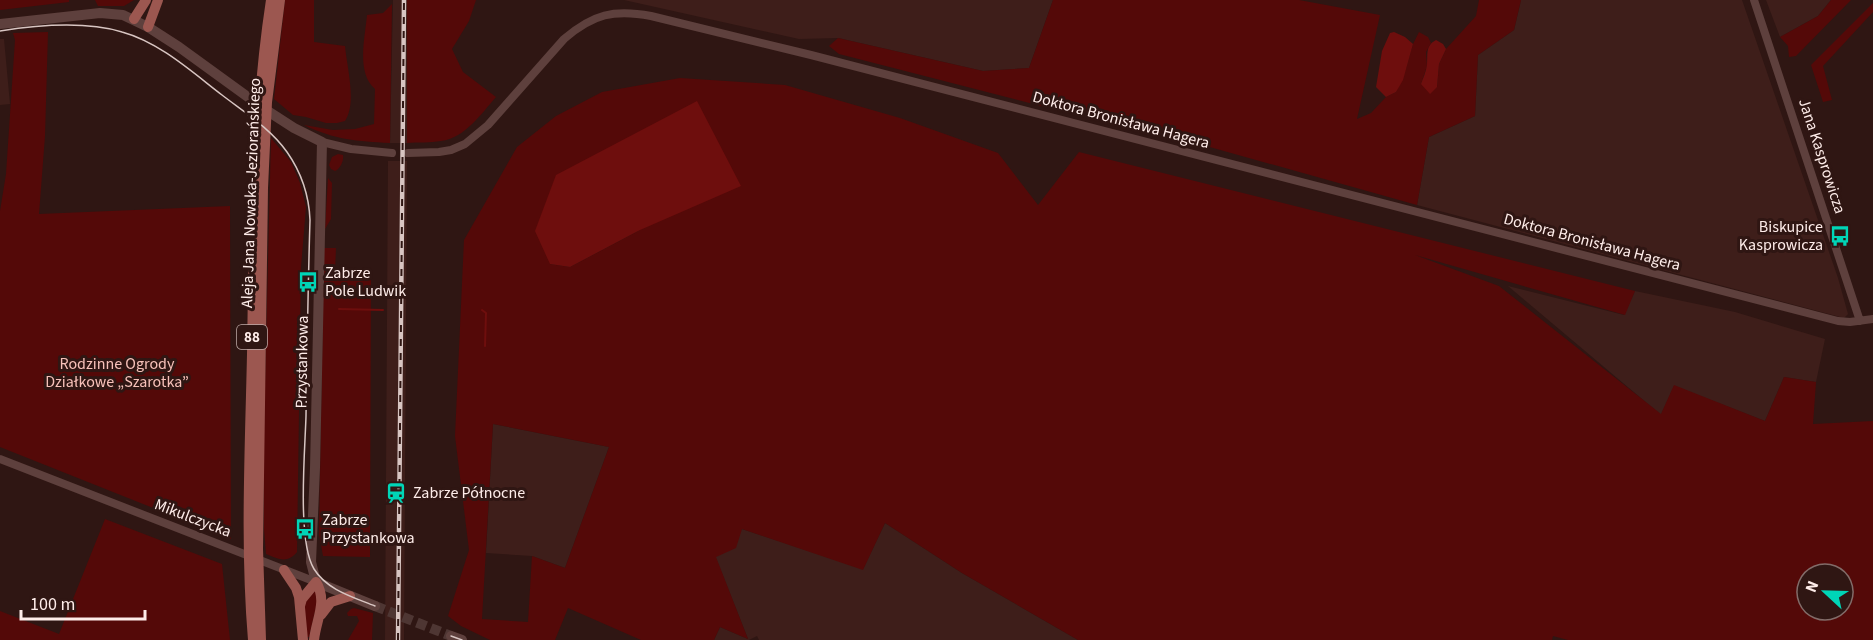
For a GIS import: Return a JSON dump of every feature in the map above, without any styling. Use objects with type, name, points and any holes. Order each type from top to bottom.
[{"type":"main road","points":[[134,19],[146,0]]},
{"type":"main road","points":[[148,27],[158,0]]},
{"type":"main road","points":[[262,0],[265,42]]},
{"type":"main road","name":"Aleja Jana Nowaka-Jeziorańskiego","points":[[252,640],[261,130],[265,42],[271,0]]},
{"type":"main road","name":"Aleja Jana Nowaka-Jeziorańskiego","points":[[263,99],[280,0]]},
{"type":"main road","points":[[0,24],[100,13],[123,15],[134,19],[280,120],[322,142]]},
{"type":"main road","name":"Przystankowa","points":[[316,582],[311,562],[322,142]]},
{"type":"main road","name":"Aleja Jana Nowaka-Jeziorańskiego","points":[[253,568],[261,640]]},
{"type":"main road","points":[[284,570],[296,588],[303,640]]},
{"type":"main road","points":[[300,606],[302,599],[316,582],[322,597],[314,640]]},
{"type":"main road","name":"Mikulczycka","points":[[316,582],[375,606]]},
{"type":"main road","points":[[319,617],[331,603],[350,596]]},
{"type":"street","name":"Jana Kasprowicza","points":[[1754,0],[1860,321]]},
{"type":"street","name":"Doktora Bronisława Hagera","points":[[408,153],[439,152],[465,144],[488,125],[575,29],[596,17],[630,12],[811,55],[1838,321],[1873,319]]},
{"type":"street","points":[[322,142],[351,149],[392,153]]},
{"type":"street","name":"Mikulczycka","points":[[0,459],[316,582]]},
{"type":"shaded area","points":[[393,0],[407,0],[407,143],[390,143]]},
{"type":"shaded area","points":[[624,0],[1053,0],[1029,68],[983,71],[838,38],[799,39]]},
{"type":"shaded area","points":[[1521,0],[1742,0],[1838,278],[1848,314],[1844,318],[1417,205],[1429,137],[1475,116],[1478,55],[1514,30]]},
{"type":"shaded area","points":[[1766,0],[1831,0],[1818,16],[1780,37]]},
{"type":"shaded area","points":[[1394,32],[1413,44],[1403,80],[1396,92],[1386,97],[1376,87],[1382,51],[1390,33]]},
{"type":"shaded area","points":[[0,39],[4,39],[10,104],[0,105]]},
{"type":"shaded area","points":[[1436,40],[1446,49],[1439,64],[1437,87],[1430,94],[1421,84],[1427,68],[1429,48]]},
{"type":"shaded area","points":[[697,101],[741,186],[640,230],[570,267],[550,264],[535,231],[556,175]]},
{"type":"shaded area","points":[[388,161],[407,161],[404,640],[385,640]]},
{"type":"shaded area","points":[[1508,286],[1624,315],[1635,291],[1735,312],[1825,339],[1816,382],[1784,377],[1765,421],[1674,386],[1661,415]]},
{"type":"shaded area","points":[[493,424],[609,447],[565,568],[532,556],[486,553]]},
{"type":"shaded area","points":[[885,523],[962,573],[1078,640],[759,640],[757,636],[749,640],[714,640],[720,627],[748,639],[715,556],[742,529],[863,569]]},
{"type":"green space","points":[[0,0],[69,0],[69,2],[0,10]]},
{"type":"green space","points":[[95,0],[134,0],[124,6],[98,6]]},
{"type":"green space","points":[[285,0],[314,0],[314,42],[345,46],[351,95],[349,114],[345,121],[326,123],[293,115],[274,99]]},
{"type":"green space","points":[[407,0],[476,0],[469,21],[452,49],[463,72],[496,97],[472,124],[450,139],[407,143]]},
{"type":"green space","points":[[1053,0],[1299,0],[1380,15],[1357,119],[1371,113],[1386,97],[1396,92],[1419,32],[1428,37],[1431,43],[1426,52],[1427,66],[1421,84],[1437,87],[1439,64],[1446,49],[1476,16],[1479,0],[1521,0],[1514,30],[1478,55],[1475,116],[1429,137],[1417,205],[1085,112],[1068,113],[839,54],[829,46],[838,38],[983,71],[1029,68]]},
{"type":"green space","points":[[1831,0],[1851,0],[1796,56],[1789,57],[1788,46],[1780,37],[1818,16]]},
{"type":"green space","points":[[1873,3],[1873,12],[1823,66],[1832,100],[1823,102],[1811,65]]},
{"type":"green space","points":[[392,4],[390,143],[336,137],[304,125],[333,130],[355,129],[374,124],[375,89],[365,74],[363,55],[367,15],[383,13]]},
{"type":"green space","name":"Rodzinne Ogrody Działkowe „Szarotka”","points":[[48,32],[45,136],[39,214],[230,206],[231,539],[0,447],[0,211],[6,174],[15,40],[13,33]]},
{"type":"green space","points":[[680,78],[785,85],[900,118],[998,153],[1038,205],[1079,152],[1635,291],[1625,315],[1415,255],[1499,286],[1661,414],[1674,385],[1765,421],[1784,377],[1816,382],[1813,424],[1873,421],[1873,640],[1568,640],[1553,636],[1552,640],[1078,640],[962,573],[885,523],[863,570],[742,529],[736,548],[716,557],[748,639],[720,627],[714,640],[641,640],[568,608],[555,640],[490,640],[461,626],[448,616],[469,550],[455,436],[464,240],[517,147],[556,116],[602,92]],"holes":[[[640,230],[570,267],[550,264]],[[493,424],[609,447],[565,568],[532,556],[528,622],[482,619]]]},
{"type":"green space","points":[[271,138],[291,162],[300,183],[306,207],[301,267],[297,552],[286,559],[266,554],[264,529],[264,426]]},
{"type":"green space","points":[[338,154],[343,155],[343,160],[335,171],[329,165],[332,157]]},
{"type":"green space","points":[[328,178],[332,183],[331,219],[325,229]]},
{"type":"green space","points":[[324,248],[336,248],[335,271],[371,271],[370,557],[323,556],[319,534]]},
{"type":"green space","points":[[105,519],[222,564],[230,640],[0,640],[0,611],[59,634]]},
{"type":"green space","points":[[314,592],[318,599],[309,637],[307,637],[304,604]]},
{"type":"green space","points":[[354,608],[373,613],[372,640],[348,640],[359,621],[357,616],[348,616],[347,613]]},
{"type":"waterway","points":[[339,309],[383,310]]},
{"type":"waterway","points":[[482,310],[486,313],[485,346]]},
{"type":"tunnel","points":[[375,606],[451,636]]},
{"type":"tram line","points":[[0,31],[77,25],[108,29],[136,37],[162,50],[187,68],[265,128],[287,152],[303,184],[310,220],[303,495],[305,538],[309,556],[319,576],[333,588],[375,606]]},
{"type":"tram line","points":[[451,636],[462,640]]},
{"type":"railway","points":[[398,640],[404,0]]},
{"type":"place","name":"Biskupice Kasprowicza","points":[[1840,236]]},
{"type":"place","name":"Zabrze Pole Ludwik","points":[[308,282]]},
{"type":"place","name":"Zabrze Północne","points":[[396,493]]},
{"type":"place","name":"Zabrze Przystankowa","points":[[305,529]]}]
